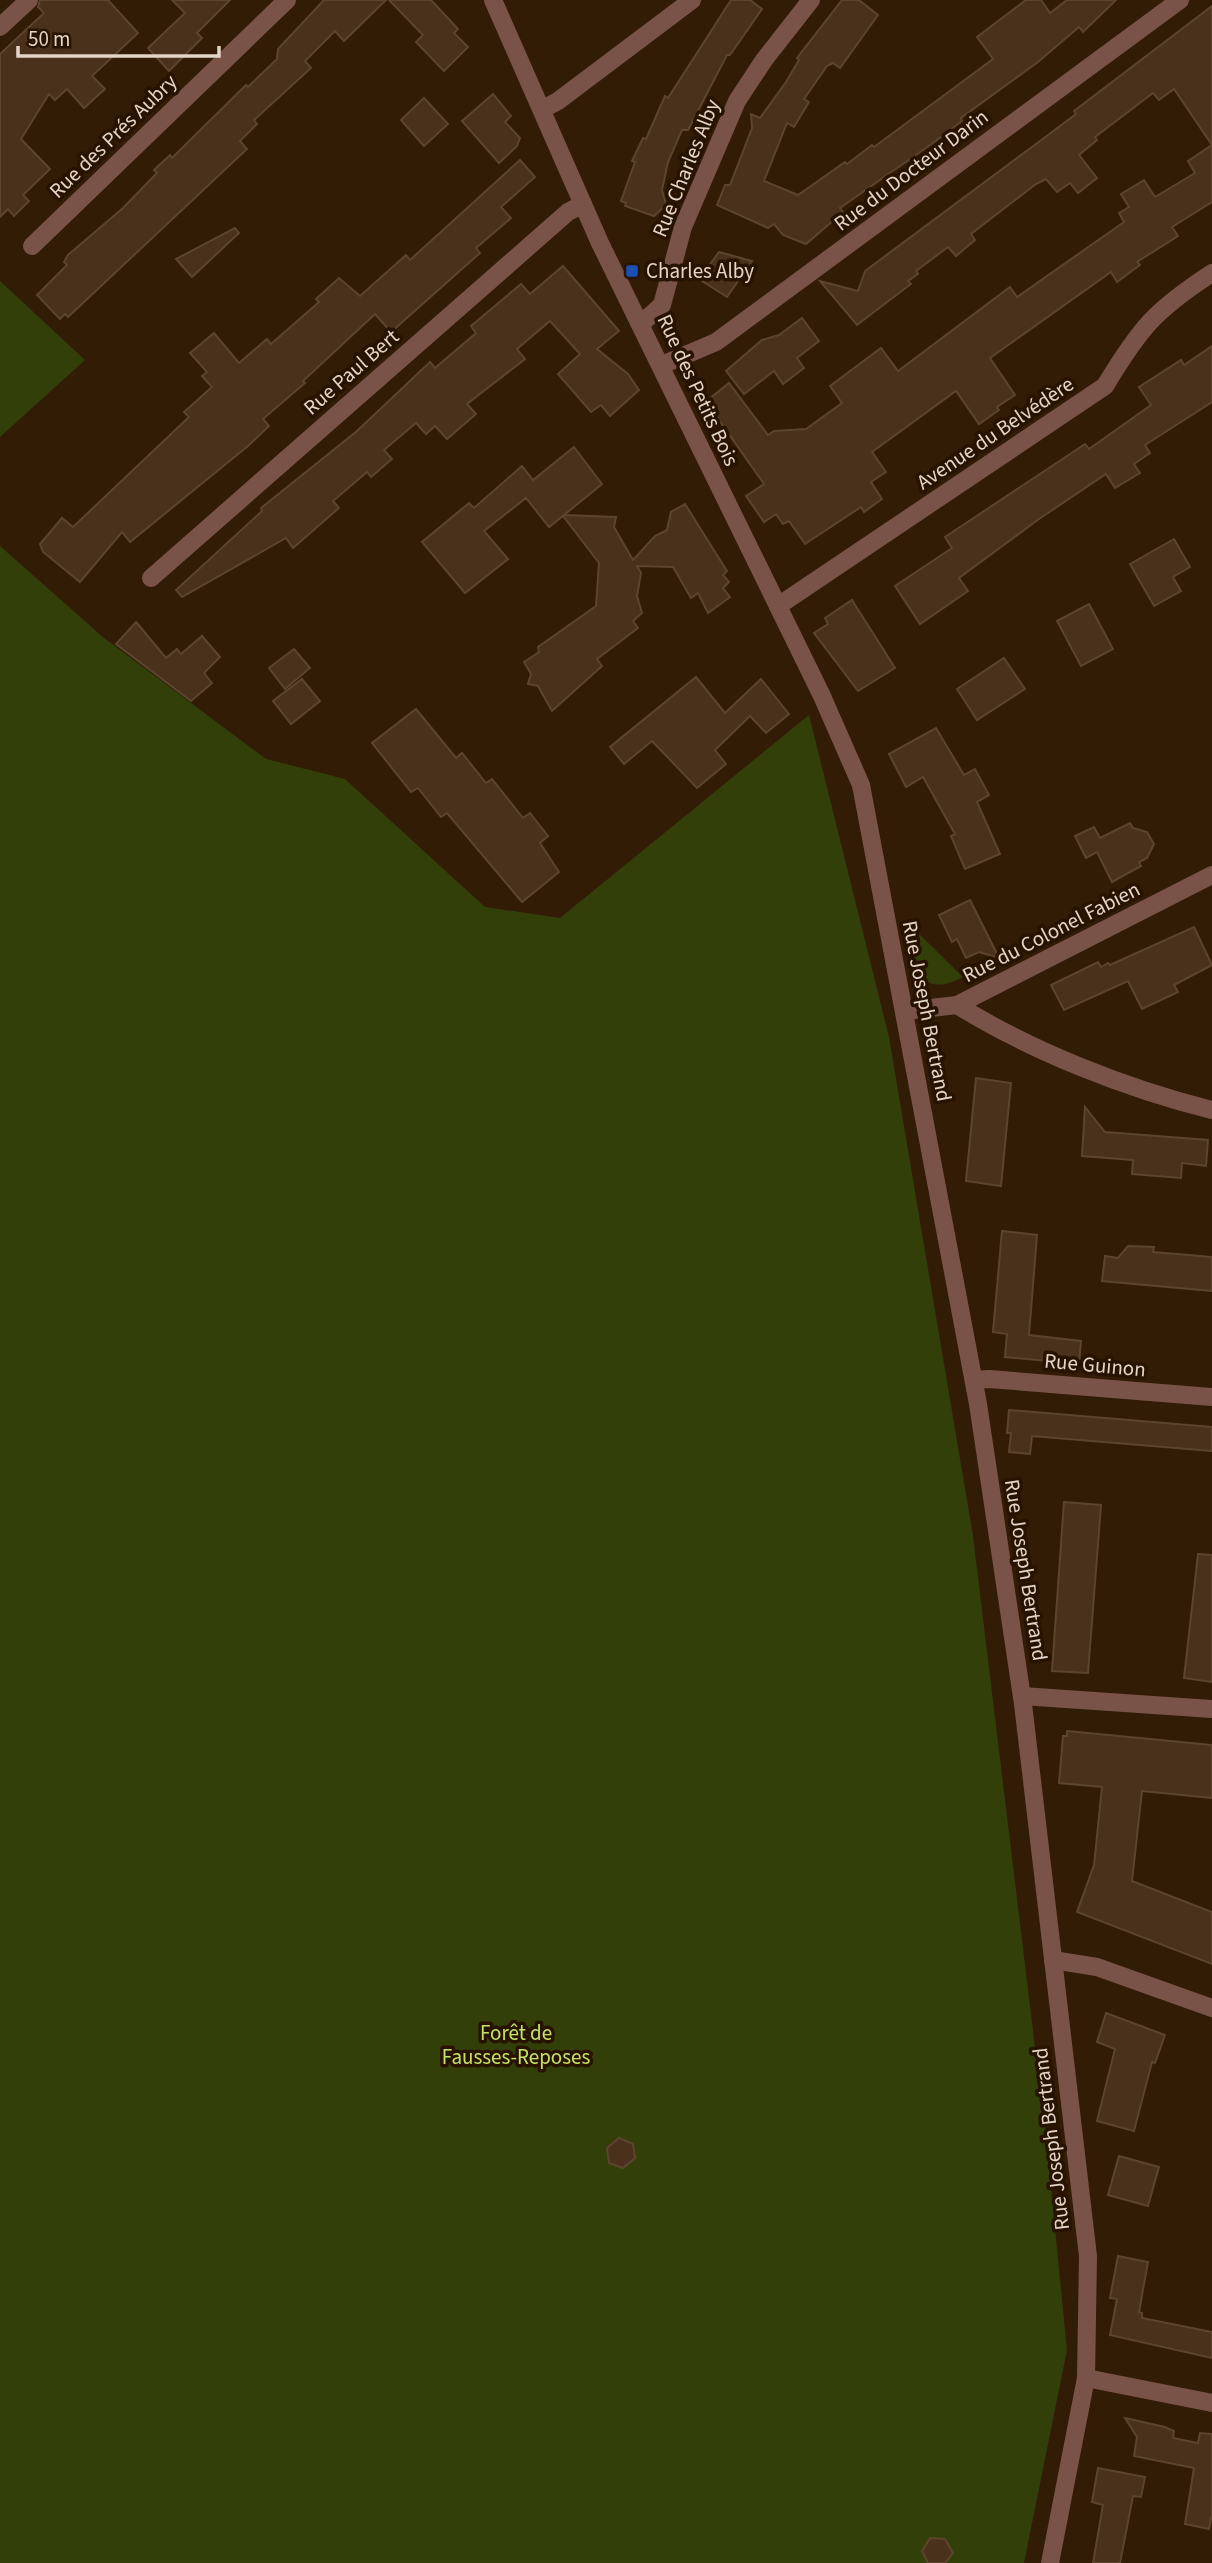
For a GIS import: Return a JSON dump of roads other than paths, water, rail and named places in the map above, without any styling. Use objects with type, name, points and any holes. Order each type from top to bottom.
[{"type":"street","points":[[0,27],[29,0]]},
{"type":"street","name":"Rue des Prés Aubry","points":[[32,246],[287,0]]},
{"type":"street","name":"Rue des Petits Bois","points":[[493,0],[583,204],[778,606]]},
{"type":"street","points":[[543,109],[558,101],[692,0]]},
{"type":"street","name":"Rue Charles Alby","points":[[642,323],[662,305],[683,227],[737,101],[764,60],[811,0]]},
{"type":"street","name":"Rue du Docteur Darin","points":[[662,365],[716,342],[1180,0]]},
{"type":"street","name":"Rue Paul Bert","points":[[151,578],[568,212],[583,204]]},
{"type":"street","name":"Avenue du Belvédère","points":[[778,606],[1105,386],[1135,336],[1168,302],[1212,273]]},
{"type":"street","name":"Rue Joseph Bertrand","points":[[778,606],[861,785],[974,1380],[1022,1696],[1090,2278],[1086,2378],[1049,2563]]},
{"type":"street","name":"Rue du Colonel Fabien","points":[[905,1011],[957,1005],[1212,875]]},
{"type":"street","points":[[957,1005],[1002,1033],[1065,1060],[1212,1111]]},
{"type":"street","name":"Rue Guinon","points":[[974,1380],[1212,1397]]},
{"type":"street","points":[[1022,1696],[1212,1709]]},
{"type":"street","points":[[1054,1960],[1097,1967],[1212,2008]]},
{"type":"street","points":[[1086,2378],[1212,2403]]},
{"type":"place","name":"Charles Alby","points":[[632,271]]},
{"type":"park label","name":"Forêt de Fausses-Reposes","points":[[516,2045]]}]
